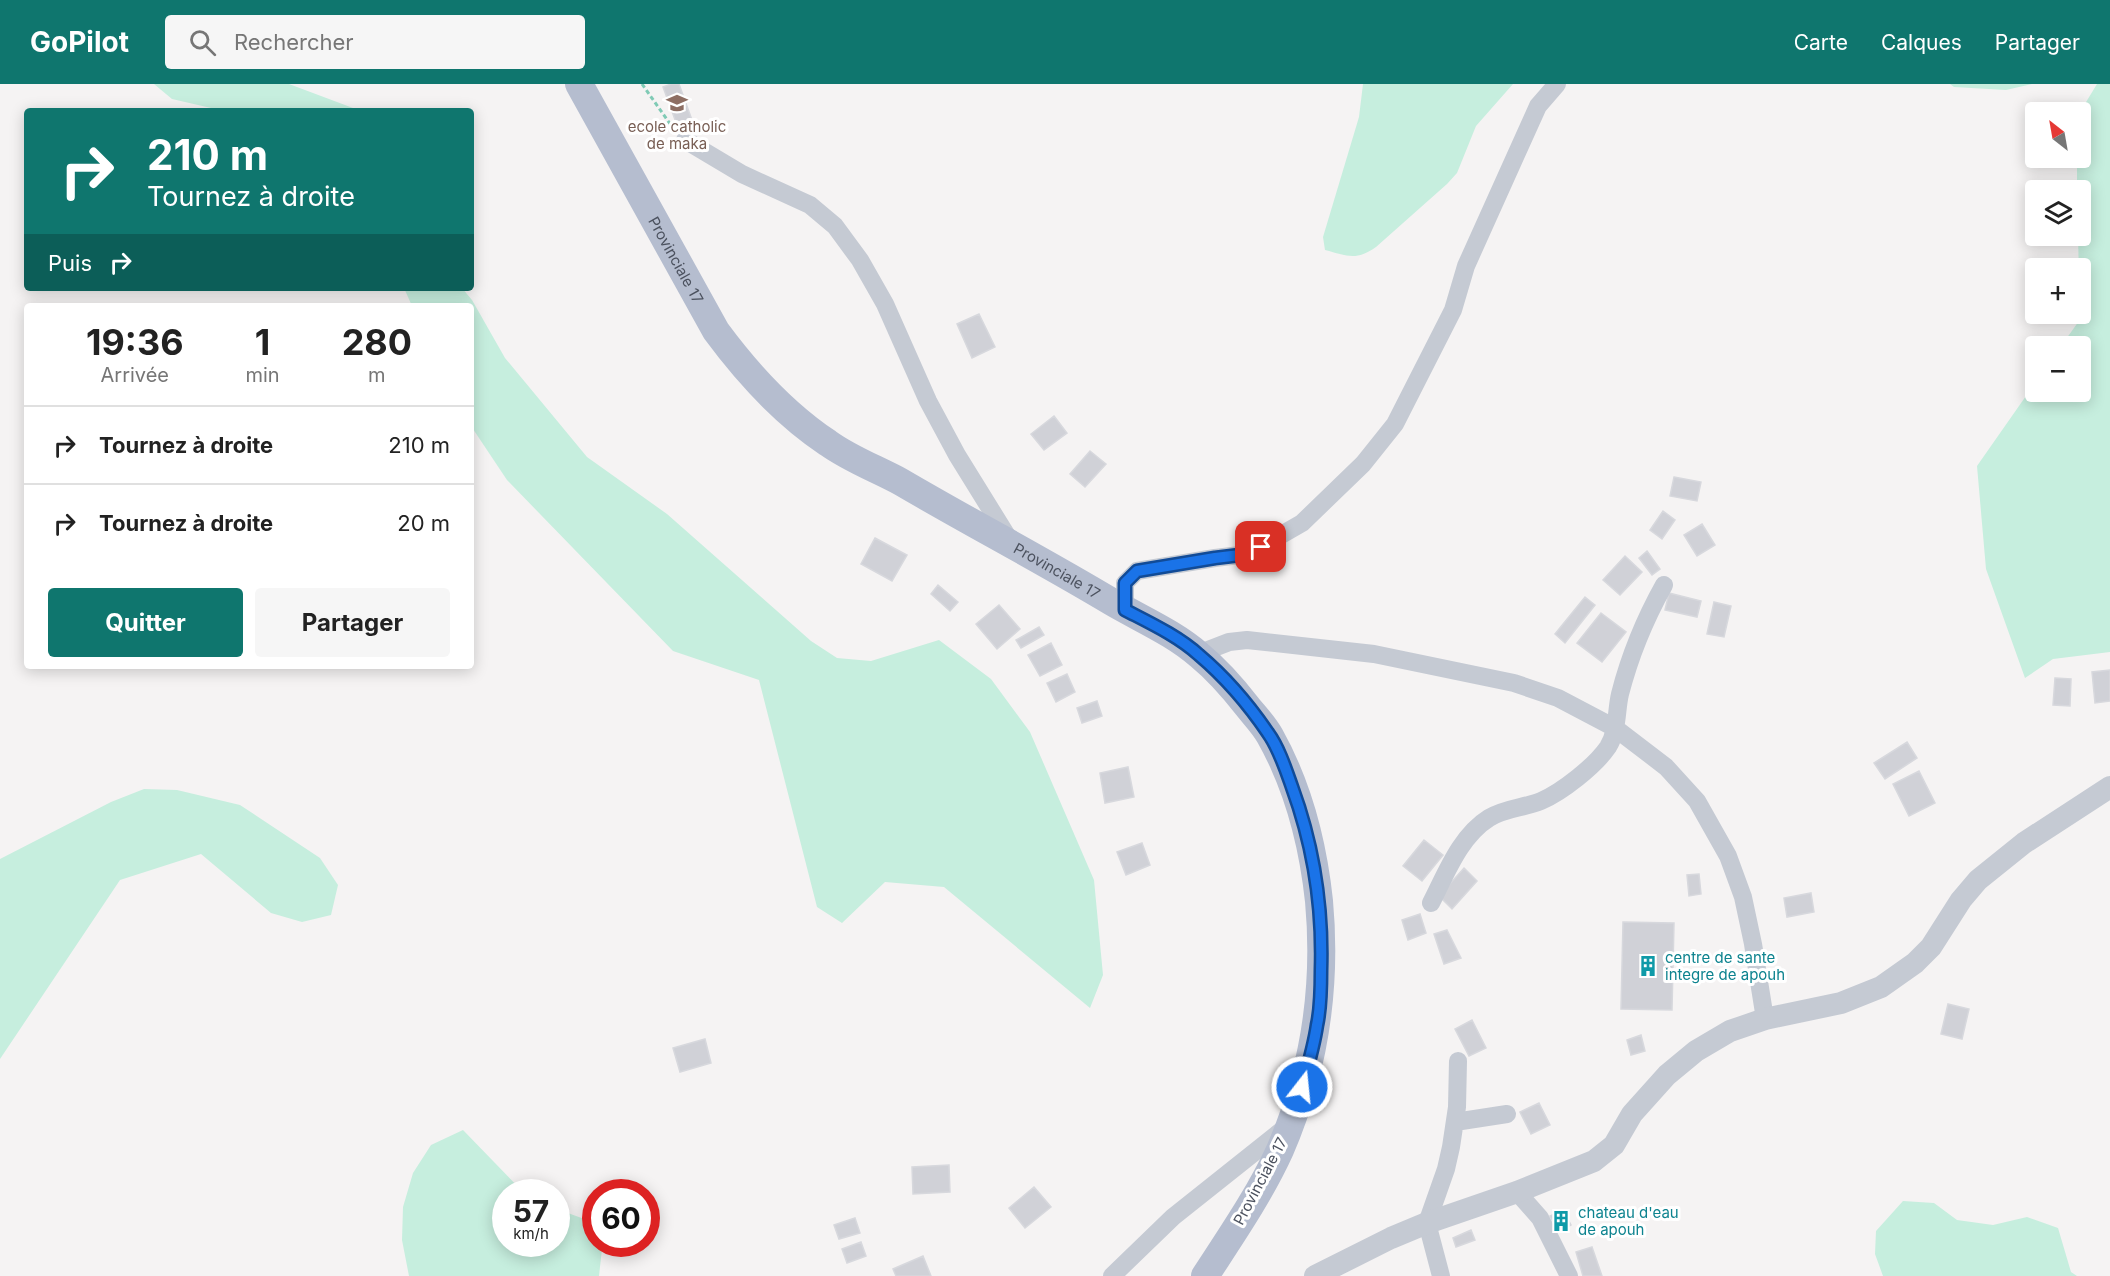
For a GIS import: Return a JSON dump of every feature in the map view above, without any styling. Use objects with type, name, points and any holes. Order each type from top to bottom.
[{"type":"main road","name":"Provinciale 17","points":[[579,84],[716,330],[744,368],[788,412],[829,444],[1011,543],[1161,629],[1198,654],[1238,694],[1270,735],[1305,824],[1316,870],[1321,927],[1318,1023],[1290,1125],[1279,1152],[1204,1276]]},
{"type":"street","points":[[1125,610],[1125,583],[1137,571],[1248,554],[1302,523],[1363,464],[1395,424],[1453,310],[1466,266],[1538,106],[1557,84]]},
{"type":"street","points":[[685,140],[742,174],[810,205],[835,226],[860,260],[885,304],[938,420],[1011,543]]},
{"type":"street","points":[[1431,903],[1466,838],[1489,818],[1541,801],[1560,790],[1588,768],[1608,746],[1615,728],[1620,696],[1629,663],[1647,616],[1664,585]]},
{"type":"street","points":[[1198,654],[1229,642],[1247,640],[1374,654],[1514,682],[1558,698],[1615,728],[1666,767],[1697,801],[1728,856],[1743,897],[1765,1019]]},
{"type":"street","points":[[1315,1276],[1391,1238],[1517,1192],[1604,1155],[1614,1145],[1632,1114],[1655,1087],[1680,1063],[1730,1031],[1765,1019],[1841,1003],[1881,987],[1915,963],[1930,947],[1961,900],[1978,880],[2024,843],[2110,787]]},
{"type":"street","points":[[1441,1276],[1427,1223],[1446,1169],[1455,1122],[1458,1061]]},
{"type":"street","points":[[1455,1122],[1507,1114]]},
{"type":"street","points":[[1112,1276],[1173,1217],[1290,1125]]},
{"type":"street","points":[[1517,1192],[1540,1218],[1569,1276]]},
{"type":"path","points":[[642,84],[670,125],[685,140]]},
{"type":"green space","points":[[154,84],[289,84],[353,108],[211,108],[172,99]]},
{"type":"green space","points":[[1363,84],[1513,84],[1476,126],[1457,173],[1447,184],[1376,247],[1363,254],[1352,256],[1325,250],[1323,237],[1359,117]]},
{"type":"green space","points":[[1950,84],[2032,84],[2006,90],[1954,87]]},
{"type":"green space","points":[[2097,84],[2110,84],[2110,652],[2053,659],[2025,678],[1986,569],[1977,466],[2025,397],[2025,402],[2091,402],[2091,336],[2068,336],[2077,324],[2091,324],[2091,258],[2079,258],[2078,246],[2091,246],[2091,180],[2077,180],[2077,168],[2091,168],[2091,102],[2086,102]]},
{"type":"green space","points":[[405,291],[464,291],[474,303],[411,303]]},
{"type":"green space","points":[[474,304],[505,358],[587,457],[667,514],[811,641],[837,658],[871,661],[939,640],[991,679],[1030,732],[1094,880],[1103,975],[1090,1008],[944,887],[885,882],[842,923],[817,907],[759,680],[673,651],[507,480],[474,430]]},
{"type":"green space","points":[[144,789],[177,790],[240,805],[320,858],[338,885],[331,915],[302,922],[271,913],[201,854],[120,880],[0,1059],[0,859],[111,802]]},
{"type":"green space","points":[[463,1130],[510,1179],[492,1179],[492,1257],[570,1257],[570,1214],[582,1218],[582,1257],[601,1257],[599,1276],[409,1276],[402,1240],[403,1207],[413,1173],[431,1145]]},
{"type":"green space","points":[[1903,1201],[1934,1203],[1957,1220],[1993,1225],[2027,1217],[2058,1228],[2071,1272],[2077,1276],[1883,1276],[1875,1254],[1876,1231]]},
{"type":"building","name":"ecole catholic de maka","points":[[679,84],[692,120],[677,125],[663,87]]},
{"type":"building","points":[[979,314],[995,347],[972,358],[957,324]]},
{"type":"building","points":[[1054,416],[1067,433],[1044,450],[1031,434]]},
{"type":"building","points":[[1090,451],[1106,464],[1085,487],[1070,474]]},
{"type":"building","points":[[1674,477],[1701,482],[1697,501],[1670,496]]},
{"type":"building","points":[[1663,511],[1675,520],[1662,539],[1650,530]]},
{"type":"building","points":[[1702,524],[1715,545],[1697,556],[1684,535]]},
{"type":"building","points":[[875,538],[907,555],[892,581],[861,564]]},
{"type":"building","points":[[1647,551],[1660,569],[1652,575],[1639,558]]},
{"type":"building","points":[[1625,556],[1642,572],[1620,595],[1603,580]]},
{"type":"building","points":[[938,585],[958,602],[950,611],[931,594]]},
{"type":"building","points":[[1669,593],[1701,601],[1697,617],[1665,610]]},
{"type":"building","points":[[1585,597],[1595,605],[1565,643],[1555,634]]},
{"type":"building","points":[[1714,602],[1731,606],[1724,637],[1707,634]]},
{"type":"building","points":[[999,605],[1020,629],[997,649],[976,624]]},
{"type":"building","points":[[1601,613],[1626,632],[1602,662],[1577,643]]},
{"type":"building","points":[[1039,627],[1044,635],[1021,648],[1016,640]]},
{"type":"building","points":[[1051,643],[1062,665],[1040,676],[1028,655]]},
{"type":"building","points":[[2110,670],[2110,701],[2095,703],[2092,672]]},
{"type":"building","points":[[1067,674],[1075,692],[1056,702],[1047,683]]},
{"type":"building","points":[[2055,678],[2071,679],[2070,706],[2053,705]]},
{"type":"building","points":[[1097,701],[1102,716],[1082,723],[1077,708]]},
{"type":"building","points":[[1907,742],[1917,758],[1885,779],[1874,763]]},
{"type":"building","points":[[1128,767],[1134,797],[1105,803],[1100,773]]},
{"type":"building","points":[[1919,771],[1935,803],[1909,816],[1893,784]]},
{"type":"building","points":[[1424,840],[1443,855],[1422,881],[1403,866]]},
{"type":"building","points":[[1142,843],[1150,865],[1126,875],[1117,852]]},
{"type":"building","points":[[1464,868],[1477,881],[1452,909],[1439,896]]},
{"type":"building","points":[[1699,874],[1701,894],[1689,896],[1687,875]]},
{"type":"building","points":[[1811,893],[1814,912],[1787,917],[1784,898]]},
{"type":"building","points":[[1420,914],[1426,933],[1408,940],[1402,920]]},
{"type":"building","name":"centre de sante integre de apouh","points":[[1623,922],[1674,923],[1672,1010],[1621,1009]]},
{"type":"building","points":[[1447,930],[1461,958],[1444,964],[1434,934]]},
{"type":"building","points":[[1948,1004],[1969,1009],[1962,1039],[1941,1034]]},
{"type":"building","points":[[1472,1020],[1486,1048],[1469,1056],[1455,1029]]},
{"type":"building","points":[[1641,1035],[1645,1051],[1631,1055],[1627,1040]]},
{"type":"building","points":[[705,1039],[711,1063],[680,1072],[673,1048]]},
{"type":"building","points":[[1539,1103],[1550,1125],[1531,1134],[1520,1112]]},
{"type":"building","points":[[949,1165],[950,1192],[913,1194],[912,1167]]},
{"type":"building","points":[[1034,1187],[1051,1207],[1025,1228],[1009,1208]]},
{"type":"building","name":"chateau d'eau de apouh","points":[[1563,1210],[1571,1225],[1559,1232],[1550,1216]]},
{"type":"building","points":[[855,1218],[860,1233],[839,1239],[834,1225]]},
{"type":"building","points":[[1471,1230],[1475,1240],[1456,1247],[1453,1238]]},
{"type":"building","points":[[861,1242],[866,1256],[847,1263],[842,1249]]},
{"type":"building","points":[[1592,1247],[1602,1276],[1583,1276],[1576,1252]]},
{"type":"building","points":[[923,1256],[931,1276],[896,1276],[893,1269]]},
{"type":"place","name":"ecole catholic de maka","points":[[677,103]]},
{"type":"place","name":"centre de sante integre de apouh","points":[[1648,966]]},
{"type":"place","name":"chateau d'eau de apouh","points":[[1561,1221]]},
{"type":"route","points":[[1261,547],[1248,554],[1137,571],[1125,583],[1125,610],[1161,629],[1198,654],[1212,667],[1238,694],[1270,735],[1288,776],[1311,847],[1316,870],[1321,927],[1318,1023],[1302,1087]]}]
